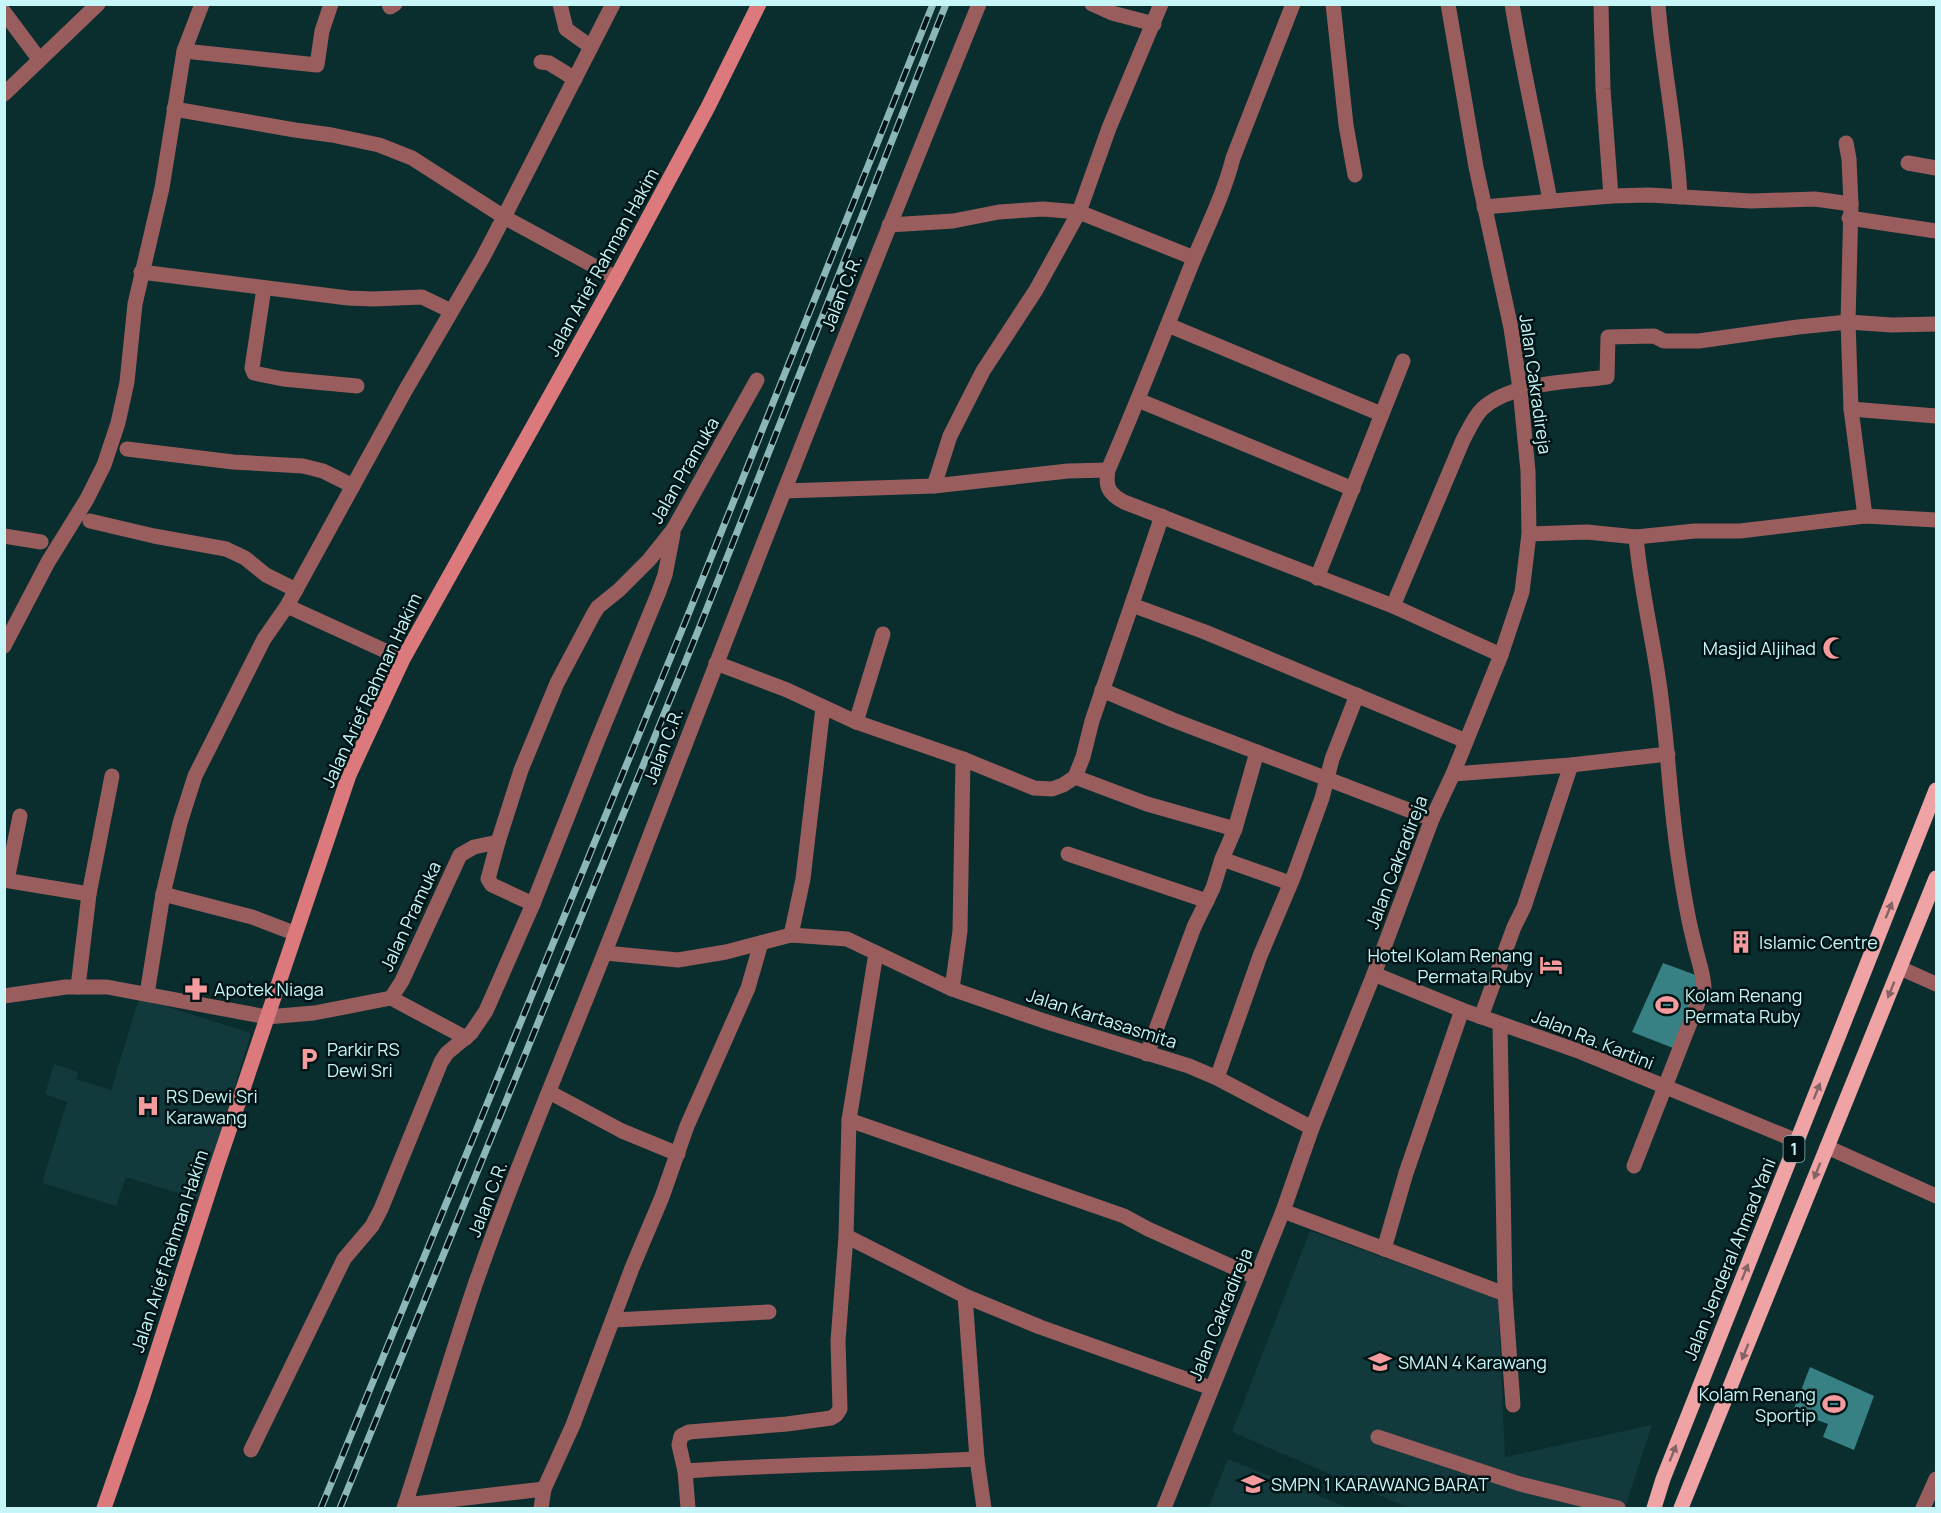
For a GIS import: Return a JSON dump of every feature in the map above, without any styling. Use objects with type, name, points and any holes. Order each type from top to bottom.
[{"type":"main road","name":"Jalan Arief Rahman Hakim","points":[[104,1509],[294,933],[349,775],[403,659],[616,278],[708,107],[759,4]]},
{"type":"main road","name":"Jalan Jenderal Ahmad Yani","points":[[1654,1509],[1663,1479],[1936,790]]},
{"type":"main road","name":"1","points":[[1681,1509],[1936,878]]},
{"type":"street","points":[[4,94],[98,4]]},
{"type":"street","points":[[4,646],[48,562],[87,499],[104,465],[118,423],[127,382],[135,304],[162,188],[184,51],[202,4]]},
{"type":"street","points":[[184,51],[317,65],[322,31],[331,4]]},
{"type":"street","points":[[389,4],[390,7],[395,4]]},
{"type":"street","points":[[560,4],[566,29],[591,47]]},
{"type":"street","points":[[147,994],[163,894],[180,823],[195,776],[264,639],[287,606],[482,259],[613,4]]},
{"type":"street","name":"Jalan C.R.","points":[[404,1507],[476,1284],[549,1092],[889,225],[979,4]]},
{"type":"street","points":[[1092,4],[1112,13],[1154,24]]},
{"type":"street","points":[[934,486],[950,436],[982,371],[1036,290],[1079,212],[1109,128],[1161,4]]},
{"type":"street","points":[[1293,4],[1233,158],[1227,181],[1108,470],[1106,482],[1114,496],[1317,578],[1393,606],[1501,655]]},
{"type":"street","points":[[1333,4],[1344,107],[1355,175]]},
{"type":"street","name":"Jalan Cakradireja","points":[[1164,1509],[1283,1210],[1312,1128],[1374,974],[1432,819],[1453,774],[1501,655],[1522,592],[1529,534],[1528,471],[1520,389],[1511,328],[1484,207],[1448,4]]},
{"type":"street","points":[[1512,4],[1550,201]]},
{"type":"street","points":[[1601,4],[1611,196]]},
{"type":"street","points":[[1658,4],[1667,91],[1677,152],[1680,197]]},
{"type":"street","points":[[4,12],[39,59]]},
{"type":"street","points":[[541,62],[549,63],[575,79]]},
{"type":"street","points":[[174,109],[379,145],[412,158],[504,217],[616,278]]},
{"type":"street","points":[[1846,143],[1849,159],[1850,211],[1848,322],[1851,409],[1865,516]]},
{"type":"street","points":[[1908,163],[1936,168]]},
{"type":"street","points":[[1484,207],[1611,196],[1751,201],[1815,199],[1850,211],[1936,231]]},
{"type":"street","points":[[889,225],[953,221],[999,212],[1043,209],[1079,212],[1194,258]]},
{"type":"street","points":[[141,272],[373,299],[422,297],[451,311]]},
{"type":"street","points":[[264,288],[253,360],[254,374],[357,386]]},
{"type":"street","points":[[1393,606],[1476,416],[1484,406],[1520,389],[1607,377],[1608,337],[1654,336],[1664,341],[1699,340],[1848,322],[1892,325],[1936,324]]},
{"type":"street","points":[[1168,325],[1381,414]]},
{"type":"street","points":[[1317,578],[1403,361]]},
{"type":"street","name":"Jalan Pramuka","points":[[4,996],[78,987],[107,987],[267,1017],[314,1013],[391,998],[402,981],[460,855],[474,847],[498,842],[521,770],[556,683],[593,615],[598,607],[649,560],[674,530],[757,380]]},
{"type":"street","points":[[1138,400],[1353,489]]},
{"type":"street","points":[[1851,409],[1936,416]]},
{"type":"street","points":[[127,449],[233,462],[303,466],[323,471],[353,486]]},
{"type":"street","points":[[784,491],[934,486],[1068,471],[1108,470]]},
{"type":"street","points":[[716,663],[787,690],[856,722],[963,759],[1040,789],[1063,786],[1075,777],[1102,690],[1162,516]]},
{"type":"street","points":[[1529,534],[1587,532],[1636,537],[1695,531],[1740,531],[1865,516],[1936,520]]},
{"type":"street","points":[[90,521],[153,536],[226,549],[246,558],[267,575],[296,590]]},
{"type":"street","points":[[251,1450],[344,1259],[372,1226],[381,1209],[441,1062],[447,1053],[466,1038],[486,1011],[533,904],[658,594],[665,574],[674,530]]},
{"type":"street","points":[[4,536],[41,542]]},
{"type":"street","points":[[1634,1166],[1704,987],[1704,976],[1690,926],[1676,843],[1658,675],[1638,565],[1636,537]]},
{"type":"street","points":[[1131,605],[1204,632],[1466,741]]},
{"type":"street","points":[[287,606],[403,659]]},
{"type":"street","points":[[856,722],[883,634]]},
{"type":"street","points":[[1102,690],[1173,720],[1432,819]]},
{"type":"street","points":[[1217,1078],[1260,956],[1322,798],[1332,759],[1357,695]]},
{"type":"street","points":[[791,935],[803,879],[823,708]]},
{"type":"street","points":[[1147,1054],[1194,927],[1207,901],[1235,829],[1257,752]]},
{"type":"street","points":[[1453,774],[1571,765],[1668,754]]},
{"type":"street","points":[[952,989],[960,931],[963,759]]},
{"type":"street","points":[[1481,1017],[1514,927],[1524,907],[1571,765]]},
{"type":"street","points":[[78,987],[88,894],[112,776]]},
{"type":"street","points":[[1075,777],[1147,804],[1235,829]]},
{"type":"street","points":[[20,816],[6,880],[88,894]]},
{"type":"street","points":[[498,842],[488,879],[492,885],[533,904]]},
{"type":"street","points":[[1068,854],[1207,901]]},
{"type":"street","points":[[1222,860],[1290,883]]},
{"type":"street","points":[[163,894],[252,917],[294,933]]},
{"type":"street","name":"Jalan Kartasasmita","points":[[605,953],[678,960],[726,952],[791,935],[847,939],[952,989],[1189,1066],[1217,1078],[1312,1128]]},
{"type":"street","points":[[541,1509],[544,1489],[573,1425],[687,1126],[748,988],[761,943]]},
{"type":"street","points":[[688,1509],[685,1471],[679,1445],[679,1439],[685,1434],[831,1418],[840,1409],[838,1341],[846,1236],[849,1120],[876,953]]},
{"type":"street","points":[[1900,968],[1936,984]]},
{"type":"street","name":"Jalan Ra. Kartini","points":[[1374,974],[1462,1010],[1581,1052],[1797,1141]]},
{"type":"street","points":[[391,998],[466,1038]]},
{"type":"street","points":[[1384,1249],[1406,1173],[1462,1010]]},
{"type":"street","points":[[1500,1024],[1505,1294],[1513,1405]]},
{"type":"street","points":[[549,1092],[622,1131],[678,1154]]},
{"type":"street","points":[[849,1120],[1125,1216],[1148,1229],[1255,1277]]},
{"type":"street","points":[[1827,1147],[1936,1196]]},
{"type":"street","points":[[1283,1210],[1505,1294]]},
{"type":"street","points":[[846,1236],[965,1296],[1040,1327],[1211,1389]]},
{"type":"street","points":[[965,1296],[977,1459],[984,1509]]},
{"type":"street","points":[[614,1320],[769,1312]]},
{"type":"street","points":[[1378,1437],[1520,1484],[1618,1509]]},
{"type":"street","points":[[685,1471],[977,1459]]},
{"type":"street","points":[[1923,1509],[1936,1479]]},
{"type":"street","points":[[404,1507],[544,1489]]},
{"type":"shaded area","name":"RS Dewi Sri Karawang","points":[[139,998],[251,1033],[200,1200],[126,1177],[116,1206],[42,1183],[67,1102],[45,1094],[54,1064],[78,1072],[76,1079],[111,1090]]},
{"type":"shaded area","name":"SMAN 4 Karawang","points":[[1310,1231],[1498,1299],[1505,1457],[1652,1425],[1625,1508],[1409,1508],[1232,1432]]},
{"type":"shaded area","name":"SMPN 1 KARAWANG BARAT","points":[[1228,1459],[1349,1508],[1208,1508]]},
{"type":"water","name":"Kolam Renang Permata Ruby","points":[[1663,963],[1701,977],[1673,1048],[1632,1032]]},
{"type":"water","name":"Kolam Renang Sportip","points":[[1810,1367],[1874,1396],[1854,1450],[1823,1437],[1828,1424],[1793,1411]]},
{"type":"railway","points":[[321,1508],[686,620],[933,4]]},
{"type":"railway","points":[[340,1508],[700,626],[946,4]]},
{"type":"place","name":"Masjid Aljihad","points":[[1834,648]]},
{"type":"place","name":"Islamic Centre","points":[[1741,942]]},
{"type":"place","name":"Hotel Kolam Renang Permata Ruby","points":[[1551,965]]},
{"type":"place","name":"Apotek Niaga","points":[[196,989]]},
{"type":"place","name":"Kolam Renang Permata Ruby","points":[[1667,1005]]},
{"type":"place","name":"Parkir RS Dewi Sri","points":[[309,1059]]},
{"type":"place","name":"RS Dewi Sri Karawang","points":[[148,1106]]},
{"type":"place","name":"SMAN 4 Karawang","points":[[1380,1362]]},
{"type":"place","name":"Kolam Renang Sportip","points":[[1834,1404]]},
{"type":"place","name":"SMPN 1 KARAWANG BARAT","points":[[1253,1484]]}]
